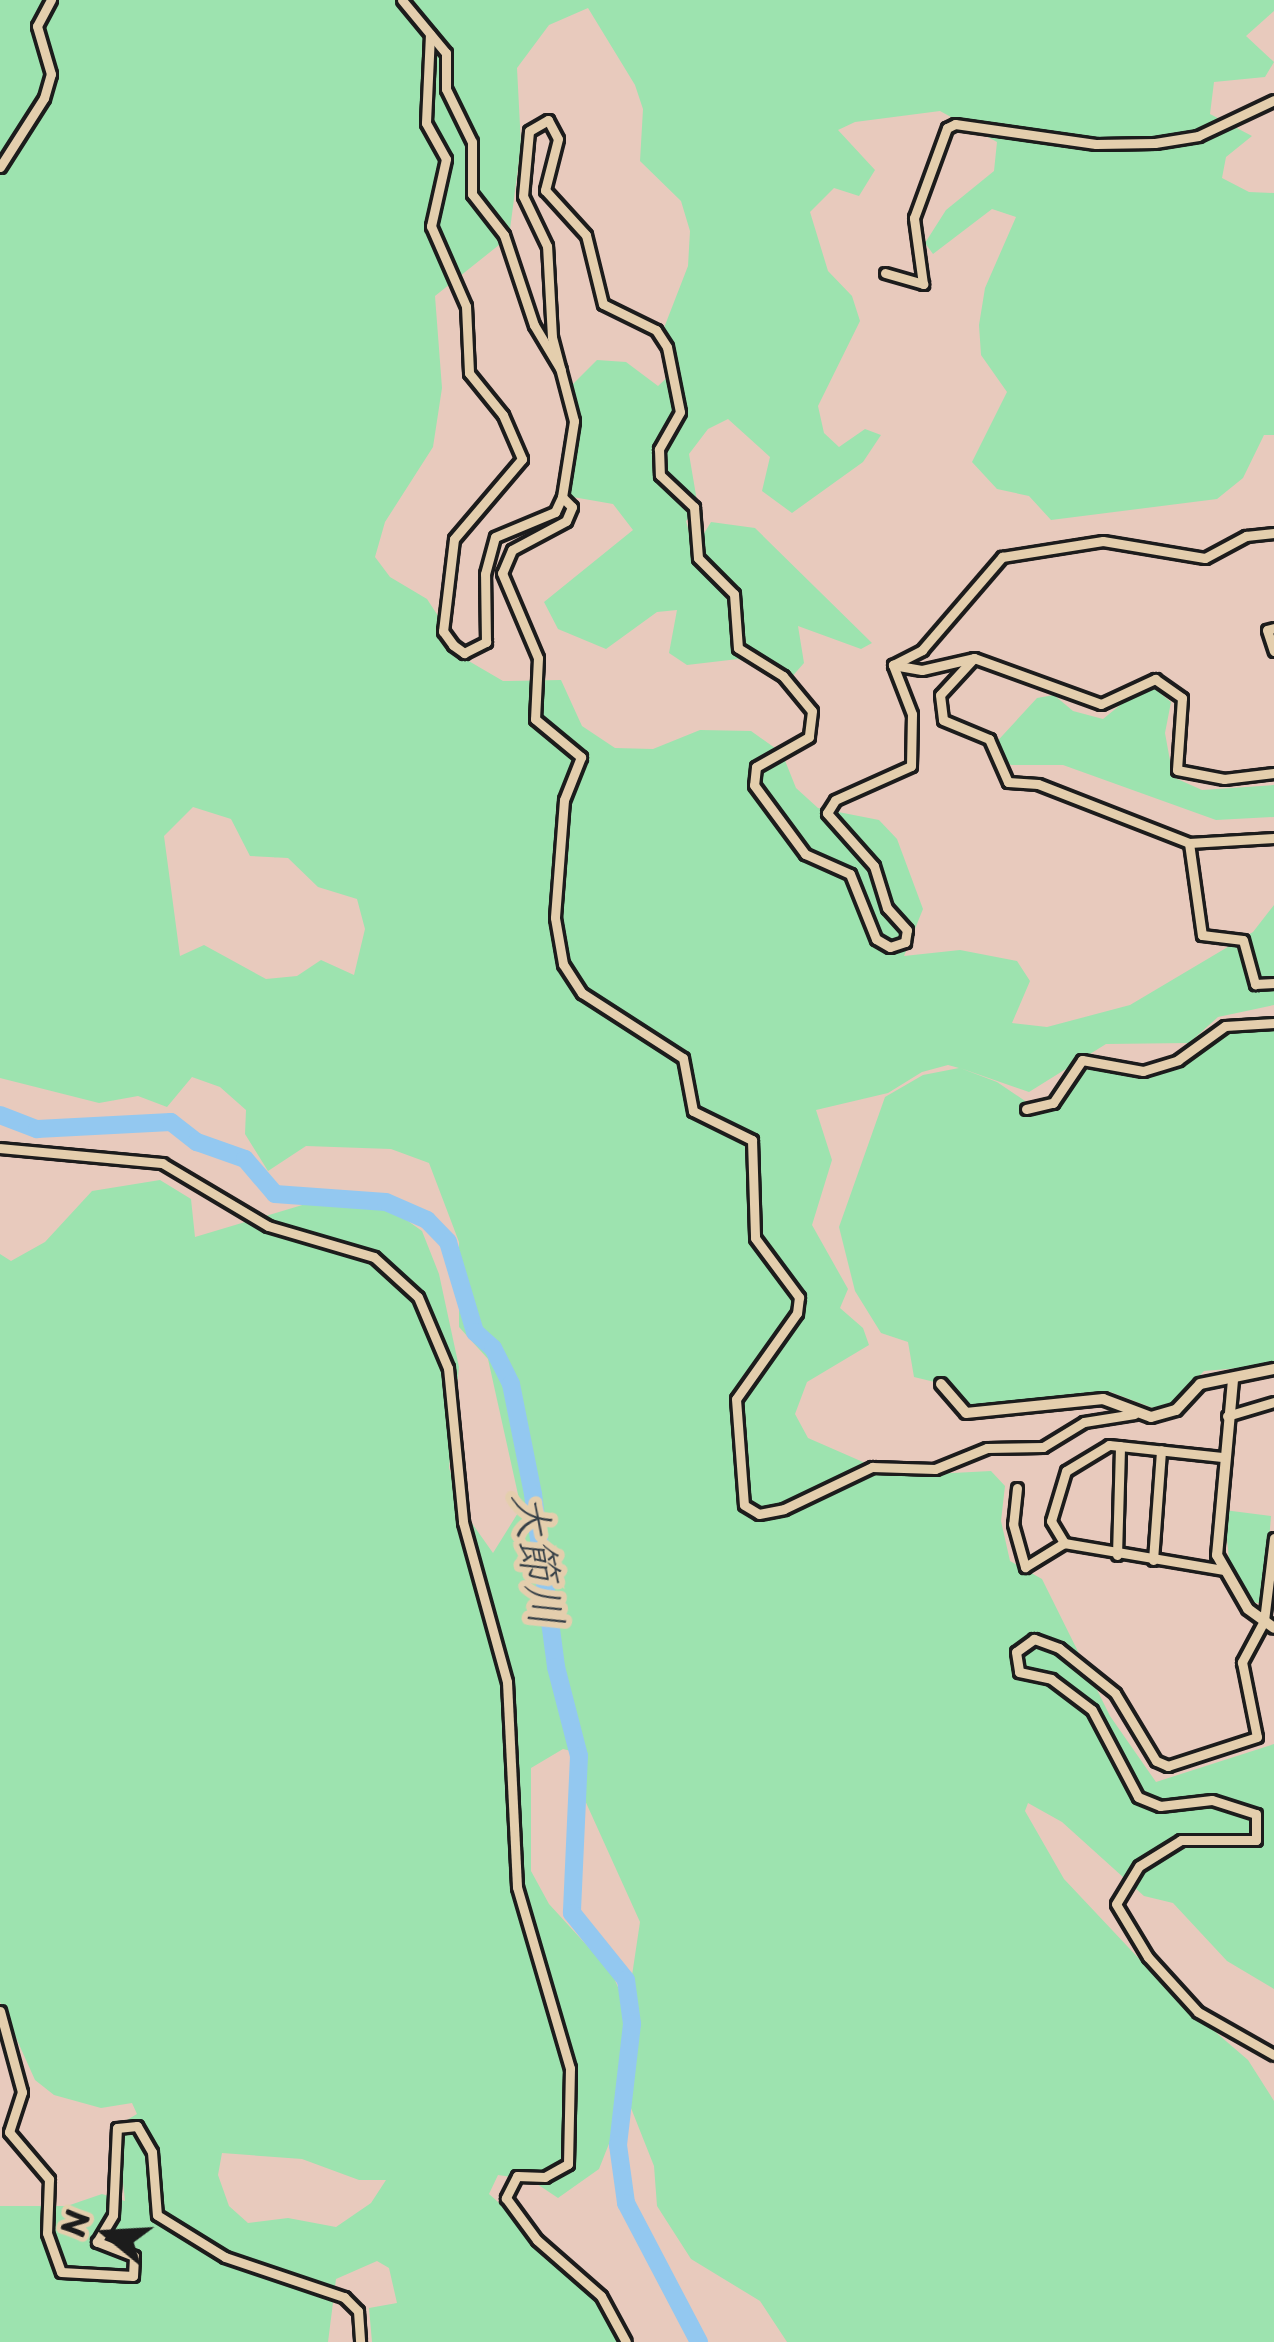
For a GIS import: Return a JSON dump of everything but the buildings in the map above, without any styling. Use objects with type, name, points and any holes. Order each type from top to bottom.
[{"type":"street","points":[[0,167],[44,98],[51,74],[37,26],[51,0]]},
{"type":"street","points":[[402,0],[446,53],[449,101],[472,142],[472,194],[504,235],[534,325],[568,379]]},
{"type":"street","points":[[430,34],[425,123],[446,159],[431,226],[466,306],[469,373],[503,415],[522,459],[450,552],[443,631],[464,652],[486,642],[485,574],[495,537],[555,512],[562,497],[574,421],[568,379],[552,337],[547,245],[524,196],[529,131],[548,120],[558,139],[545,190],[586,235],[603,304],[656,331],[667,347],[680,412],[658,449],[660,475],[694,507],[698,558],[734,594],[738,648],[783,676],[812,711],[809,737],[756,766],[754,785],[801,850],[850,874],[876,938],[890,947],[905,942],[907,930],[887,908],[874,866],[827,813],[836,800],[911,766],[912,714],[893,665]]},
{"type":"street","points":[[885,272],[923,284],[914,218],[946,128],[955,124],[1096,143],[1155,143],[1198,136],[1274,100]]},
{"type":"street","points":[[562,497],[572,507],[566,521],[512,550],[502,573],[538,658],[535,719],[581,757],[564,800],[555,918],[562,964],[582,993],[683,1058],[693,1111],[752,1140],[755,1238],[799,1297],[797,1313],[736,1399],[744,1505],[759,1514],[784,1509],[826,1496],[872,1467],[934,1469],[986,1448],[1043,1447],[1084,1422],[1169,1413],[1200,1384],[1274,1369]]},
{"type":"street","points":[[893,665],[922,650],[1002,556],[1103,541],[1205,557],[1246,536],[1274,533]]},
{"type":"street","points":[[1274,628],[1267,630],[1274,651]]},
{"type":"street","points":[[893,665],[922,670],[974,658],[1102,704],[1155,679],[1182,698],[1177,770],[1224,779],[1274,772]]},
{"type":"street","points":[[974,658],[940,695],[943,720],[989,739],[1008,782],[1038,784],[1189,843],[1274,838]]},
{"type":"street","points":[[1189,843],[1202,935],[1243,940],[1256,984],[1274,983]]},
{"type":"street","points":[[1026,1108],[1052,1103],[1082,1060],[1143,1071],[1178,1060],[1225,1026],[1274,1023]]},
{"type":"street","points":[[0,1148],[162,1163],[268,1226],[374,1257],[418,1297],[448,1368],[463,1522],[507,1682],[517,1887],[570,2068],[568,2164],[545,2177],[517,2176],[506,2198],[537,2240],[601,2296],[626,2342]]},
{"type":"street","points":[[1233,1380],[1216,1556],[1269,1624]]},
{"type":"street","points":[[941,1384],[966,1413],[1103,1400],[1133,1414]]},
{"type":"street","points":[[1227,1416],[1274,1402]]},
{"type":"street","points":[[1064,1543],[1051,1521],[1057,1483],[1109,1445],[1222,1457]]},
{"type":"street","points":[[1117,1555],[1120,1446]]},
{"type":"street","points":[[1153,1560],[1161,1450]]},
{"type":"street","points":[[1017,1488],[1013,1524],[1024,1568],[1064,1543],[1223,1570]]},
{"type":"street","points":[[1274,1538],[1269,1624],[1242,1662],[1257,1737],[1168,1766],[1156,1761],[1115,1693],[1059,1648],[1034,1639],[1016,1652],[1019,1672],[1051,1679],[1092,1710],[1138,1797],[1160,1806],[1212,1800],[1256,1814],[1256,1840],[1181,1840],[1139,1866],[1116,1904],[1148,1957],[1198,2012],[1274,2055]]},
{"type":"street","points":[[0,2011],[22,2092],[8,2132],[49,2179],[47,2233],[61,2272],[133,2276],[134,2256],[97,2242],[113,2215],[117,2128],[137,2126],[152,2152],[157,2215],[225,2257],[344,2297],[362,2320],[360,2342]]},
{"type":"green space","points":[[0,0],[1274,0],[1274,11],[1246,36],[1274,62],[1265,77],[1214,82],[1210,114],[1252,136],[1226,157],[1222,178],[1249,192],[1274,193],[1274,435],[1264,435],[1243,478],[1217,499],[1051,520],[1029,496],[997,489],[972,462],[1007,392],[981,355],[979,325],[985,288],[1016,217],[992,209],[933,254],[925,243],[946,210],[994,171],[997,142],[940,111],[855,122],[838,130],[875,170],[859,196],[834,188],[810,212],[828,271],[852,296],[860,321],[818,406],[824,433],[839,447],[865,429],[881,435],[863,462],[792,513],[762,491],[770,457],[728,419],[708,429],[689,454],[698,507],[686,521],[694,550],[711,522],[755,528],[872,643],[861,649],[798,626],[804,663],[790,679],[738,659],[687,665],[669,653],[677,610],[657,612],[606,649],[558,629],[544,602],[633,530],[613,504],[567,496],[570,387],[597,360],[626,362],[658,386],[672,373],[662,333],[688,266],[690,231],[681,201],[640,161],[643,109],[635,85],[588,8],[549,25],[517,68],[521,145],[509,237],[435,296],[442,388],[433,447],[385,522],[375,557],[390,577],[427,599],[467,660],[503,681],[561,680],[582,726],[615,748],[653,749],[700,730],[751,731],[782,753],[796,788],[818,808],[879,820],[897,839],[923,909],[904,956],[960,950],[1017,961],[1030,981],[1012,1023],[1047,1027],[1130,1005],[1253,932],[1274,905],[1274,1005],[1218,1017],[1189,1043],[1106,1044],[1029,1092],[960,1068],[997,1082],[1028,1103],[1027,1112],[1045,1113],[1057,1108],[1085,1065],[1146,1075],[1187,1062],[1227,1032],[1274,1027],[1274,1365],[1204,1371],[1175,1401],[1153,1408],[1108,1391],[1025,1406],[967,1406],[947,1385],[914,1377],[908,1342],[881,1333],[855,1291],[839,1227],[885,1097],[923,1075],[959,1068],[948,1065],[922,1072],[888,1093],[816,1110],[832,1160],[812,1225],[848,1289],[840,1308],[863,1328],[869,1345],[807,1382],[795,1414],[808,1438],[895,1476],[991,1471],[1005,1486],[1001,1521],[1010,1561],[1042,1579],[1110,1716],[1156,1782],[1274,1744],[1274,1989],[1227,1961],[1173,1903],[1144,1896],[1062,1822],[1028,1803],[1025,1811],[1064,1879],[1177,1999],[1248,2060],[1274,2101],[1274,2342],[787,2342],[760,2301],[691,2259],[657,2206],[654,2166],[627,2098],[599,2169],[558,2198],[531,2180],[498,2175],[489,2194],[574,2269],[634,2342],[372,2342],[369,2308],[397,2303],[389,2268],[377,2261],[336,2279],[328,2342],[0,2342],[0,2206],[67,2206],[102,2194],[125,2201],[117,2126],[137,2114],[132,2103],[101,2108],[54,2095],[35,2080],[0,2002],[0,1254],[11,1261],[45,1242],[92,1191],[160,1180],[191,1199],[195,1237],[319,1200],[391,1209],[422,1231],[439,1274],[459,1367],[449,1468],[464,1512],[493,1553],[521,1508],[488,1359],[459,1327],[459,1242],[429,1163],[391,1149],[306,1146],[268,1171],[245,1134],[246,1110],[220,1087],[192,1077],[167,1107],[138,1096],[99,1103],[0,1078]],"holes":[[[193,807],[231,819],[250,856],[288,858],[318,887],[357,899],[365,929],[354,975],[321,960],[297,976],[266,979],[204,945],[180,956],[164,836]],[[563,1749],[587,1755],[583,1796],[640,1922],[627,2009],[612,1973],[549,1904],[531,1871],[531,1768]],[[222,2153],[302,2159],[359,2180],[386,2180],[371,2203],[336,2227],[288,2218],[248,2223],[229,2206],[218,2175]]]},
{"type":"green space","points":[[1155,689],[1171,702],[1165,733],[1173,777],[1202,790],[1274,785],[1274,817],[1216,820],[1063,765],[1011,765],[991,748],[1037,698],[1054,695],[1073,711],[1103,719],[1135,693]]},
{"type":"green space","points":[[1224,1510],[1271,1516],[1264,1604],[1251,1602],[1230,1569]]},
{"type":"waterway","name":"大節川","points":[[0,1115],[37,1129],[171,1122],[197,1142],[245,1159],[275,1194],[386,1202],[427,1220],[448,1242],[475,1332],[493,1348],[511,1384],[533,1494],[556,1667],[579,1756],[572,1913],[626,1980],[632,2024],[618,2145],[626,2203],[699,2342]]}]
